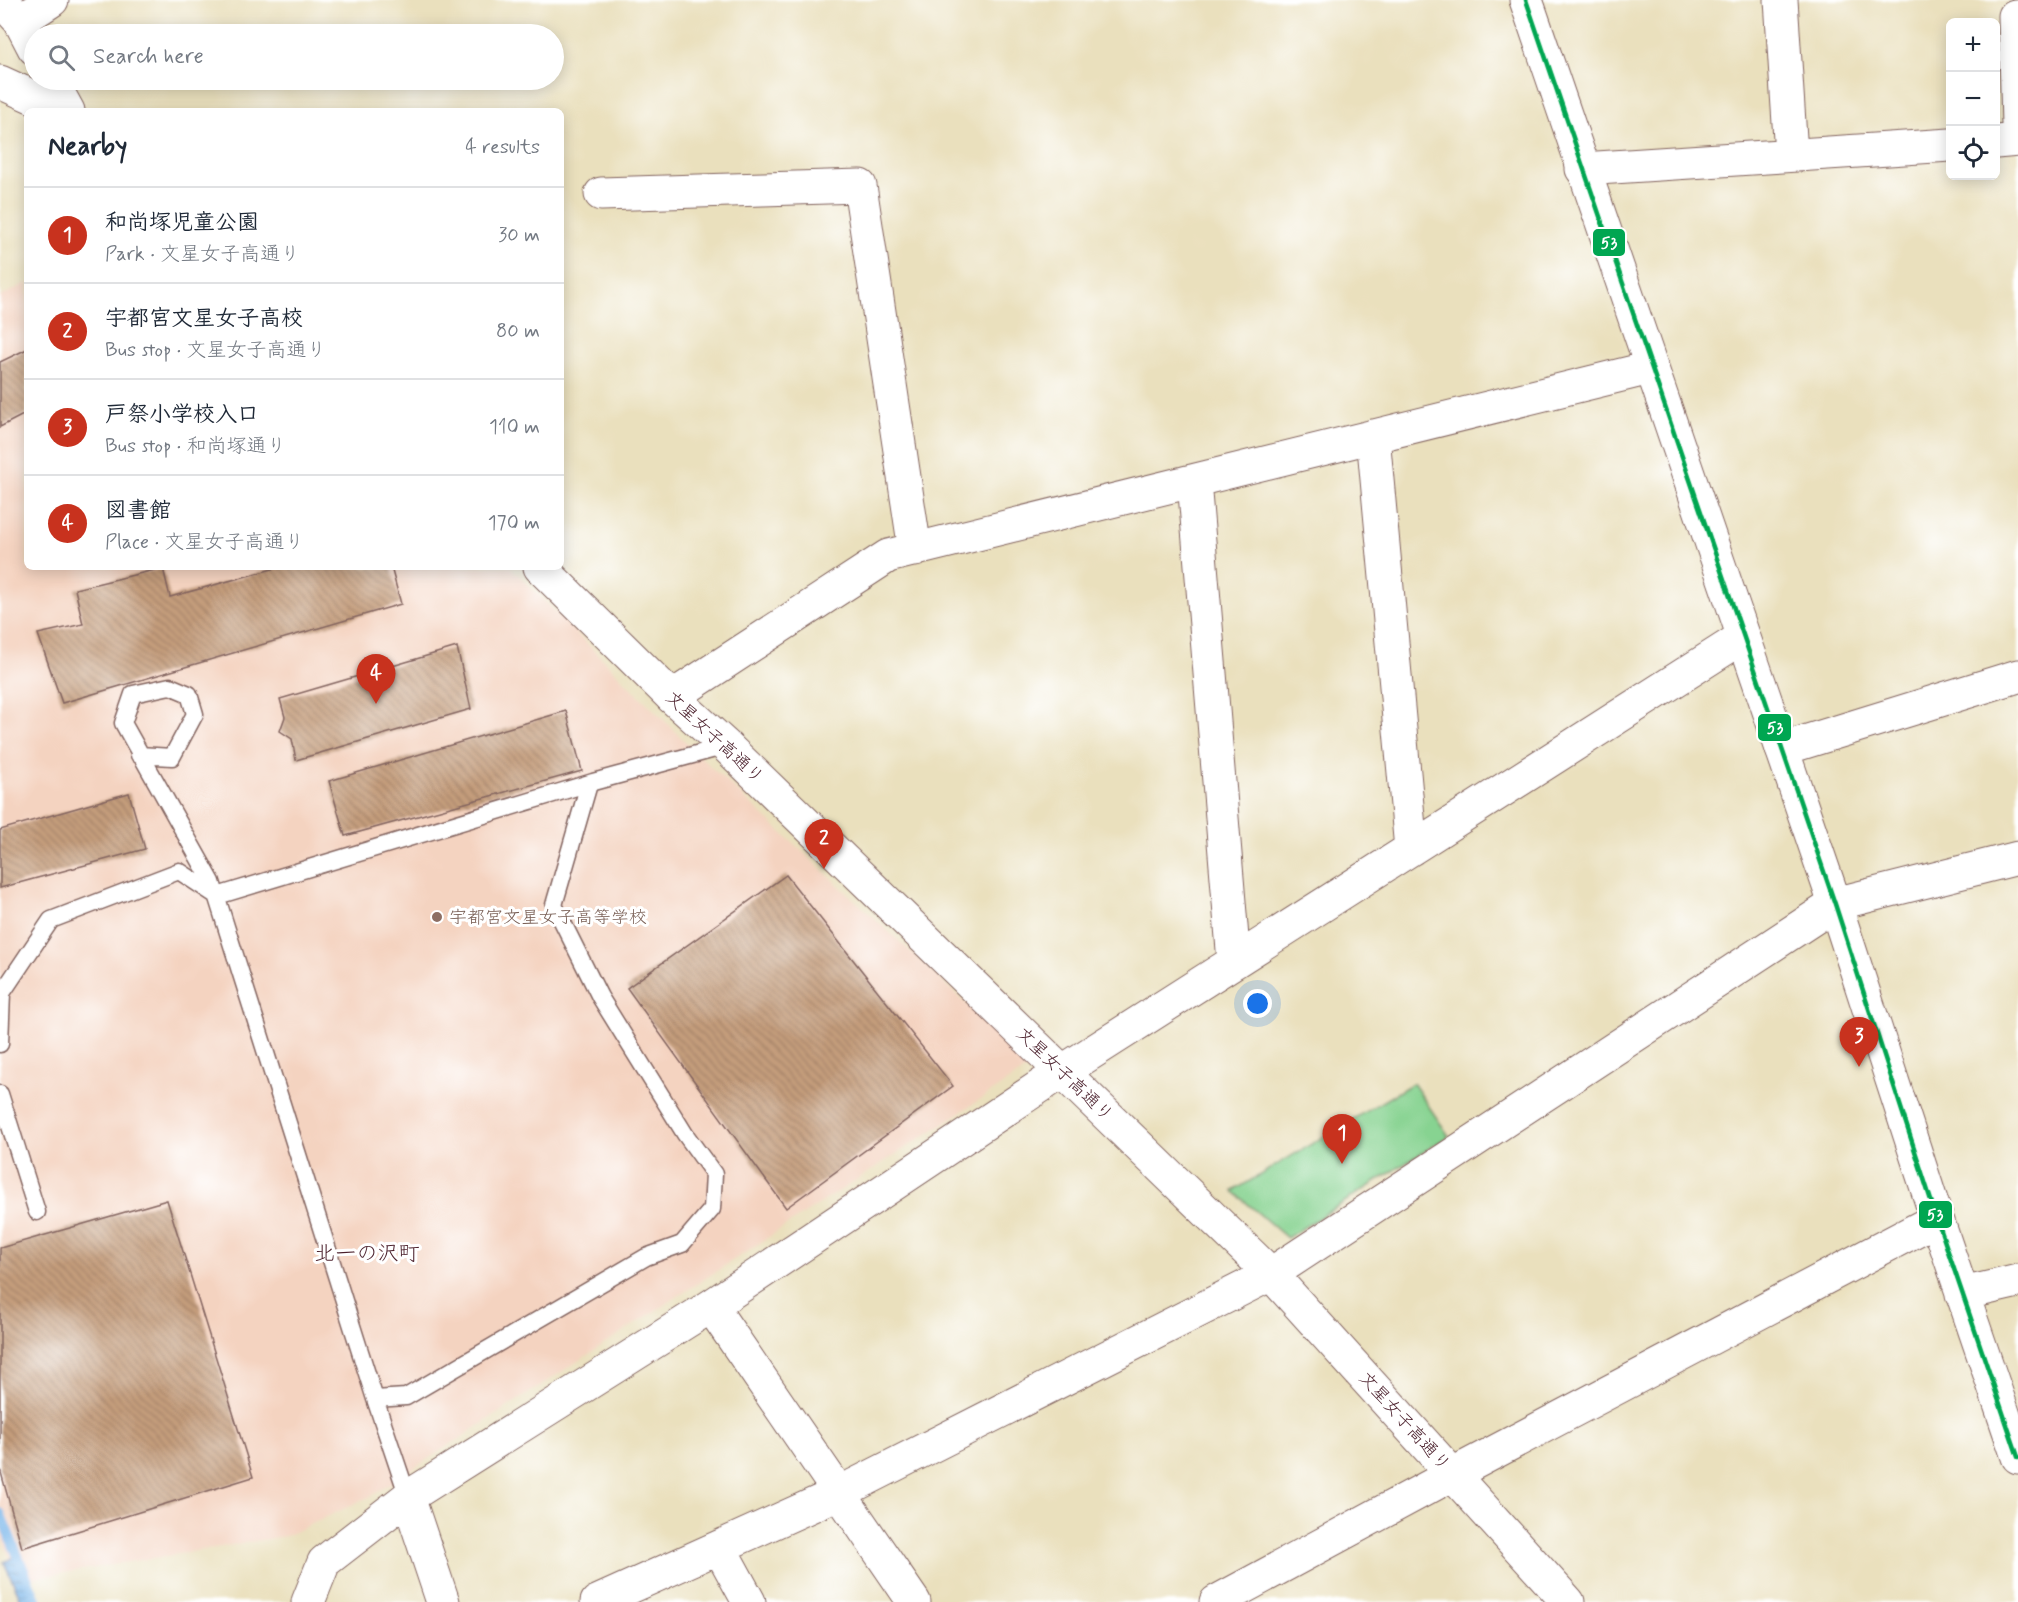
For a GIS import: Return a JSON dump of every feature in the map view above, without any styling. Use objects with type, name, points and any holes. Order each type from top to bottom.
[{"type":"street","points":[[18,23],[52,0]]},
{"type":"street","points":[[1526,0],[1835,904],[1937,1219],[2018,1457]]},
{"type":"street","points":[[1781,0],[1791,154]]},
{"type":"street","points":[[2014,16],[2018,125]]},
{"type":"street","points":[[0,82],[59,108]]},
{"type":"street","points":[[56,90],[65,108]]},
{"type":"street","points":[[2000,142],[2018,140]]},
{"type":"street","points":[[1582,169],[1946,145]]},
{"type":"street","points":[[601,194],[860,186],[915,550]]},
{"type":"street","points":[[672,697],[888,556],[1650,368]]},
{"type":"street","points":[[1373,436],[1411,849]]},
{"type":"street","points":[[1194,481],[1234,962]]},
{"type":"street","name":"文星女子高通り","points":[[543,570],[672,697],[726,746],[1063,1071],[1271,1275],[1568,1602]]},
{"type":"street","points":[[308,1602],[324,1562],[408,1497],[711,1306],[1063,1071],[1743,637]]},
{"type":"street","points":[[1782,749],[2018,676]]},
{"type":"street","points":[[597,1602],[839,1493],[1271,1275],[1835,904],[2018,858]]},
{"type":"street","points":[[1216,1602],[1453,1474],[1937,1219]]},
{"type":"street","points":[[1962,1293],[2018,1281]]},
{"type":"street","points":[[711,1306],[914,1602]]},
{"type":"street","points":[[408,1497],[443,1602]]},
{"type":"street","points":[[719,1547],[748,1602]]},
{"type":"lane","points":[[139,755],[172,757],[195,714],[189,694],[170,686],[133,694],[123,723],[139,755],[212,882],[408,1497]]},
{"type":"lane","points":[[0,1044],[2,993],[51,920],[178,871],[217,896],[589,784],[726,746]]},
{"type":"lane","points":[[375,1399],[406,1397],[646,1257],[682,1244],[712,1209],[714,1174],[685,1134],[600,997],[554,905],[589,784]]},
{"type":"lane","points":[[0,1094],[37,1212]]},
{"type":"shaded area","name":"宇都宮文星女子高等学校","points":[[24,285],[24,570],[513,570],[713,769],[1033,1065],[371,1496],[286,1536],[20,1580],[0,1535],[0,297]]},
{"type":"green space","points":[[1413,1083],[1449,1136],[1287,1238],[1233,1191]]},
{"type":"water","points":[[16,1556],[35,1602],[22,1602],[4,1562]]},
{"type":"building","points":[[24,350],[24,415],[0,427],[0,362]]},
{"type":"building","points":[[155,570],[163,570],[170,597],[269,570],[392,570],[401,604],[62,703],[38,634],[83,624],[75,589]]},
{"type":"building","points":[[457,647],[471,709],[296,760],[292,739],[280,731],[285,717],[280,699]]},
{"type":"building","points":[[566,711],[582,771],[345,836],[329,781]]},
{"type":"building","points":[[129,793],[145,849],[0,888],[0,830]]},
{"type":"building","points":[[786,875],[953,1086],[786,1208],[627,988]]},
{"type":"building","points":[[167,1200],[253,1477],[22,1548],[0,1469],[0,1248]]},
{"type":"waterway","points":[[0,1513],[37,1602]]},
{"type":"transit line","name":"53","points":[[1526,0],[1835,904],[1937,1219],[2018,1457]]},
{"type":"place","name":"図書館","points":[[376,704]]},
{"type":"place","name":"宇都宮文星女子高校","points":[[824,869]]},
{"type":"place","name":"宇都宮文星女子高等学校","points":[[437,917]]},
{"type":"place","name":"戸祭小学校入口","points":[[1859,1067]]},
{"type":"place","name":"和尚塚児童公園","points":[[1342,1164]]},
{"type":"district","name":"北一の沢町","points":[[367,1253]]}]
